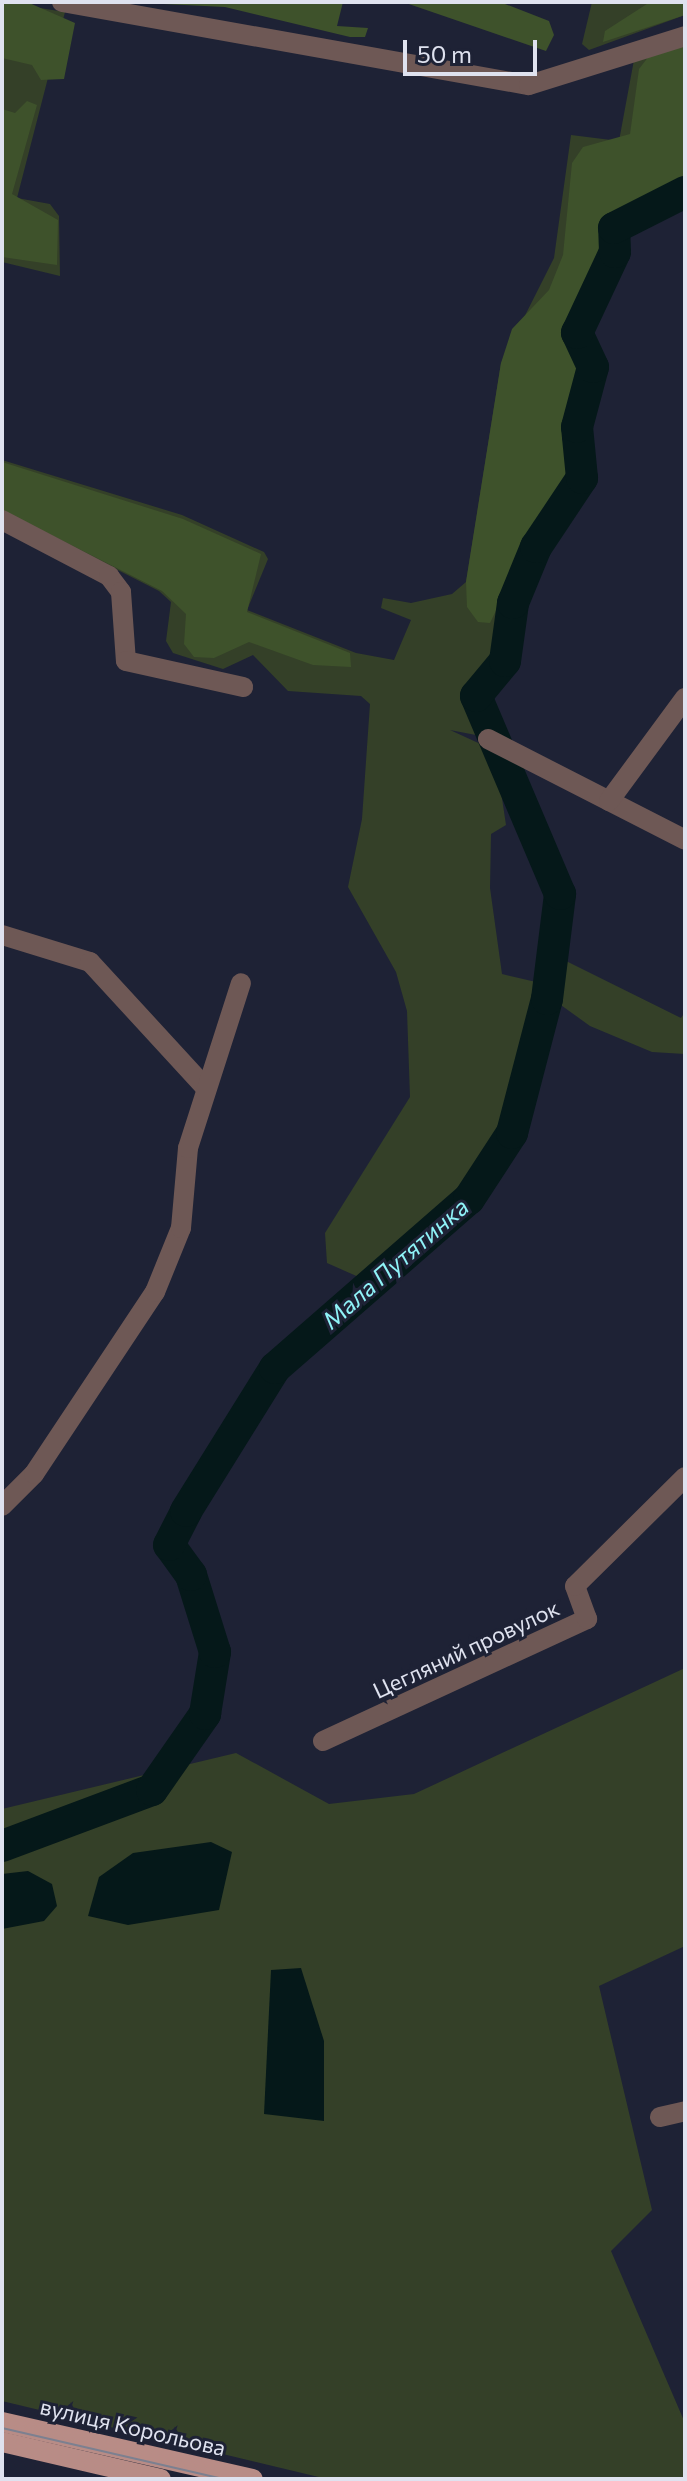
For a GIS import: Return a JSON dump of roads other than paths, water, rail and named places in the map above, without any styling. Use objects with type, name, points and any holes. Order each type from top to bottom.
[{"type":"main road","name":"вулиця Корольова","points":[[2,2422],[253,2479]]},
{"type":"main road","name":"вулиця Корольова","points":[[2,2442],[161,2479]]},
{"type":"street","points":[[62,2],[529,85],[685,36]]},
{"type":"street","points":[[2,520],[109,576],[121,592],[126,661],[243,687]]},
{"type":"street","points":[[609,801],[685,698]]},
{"type":"street","points":[[488,739],[685,840]]},
{"type":"street","points":[[2,935],[90,962],[204,1086]]},
{"type":"street","points":[[2,1506],[34,1474],[155,1292],[185,1212],[188,1148],[204,1086],[241,983]]},
{"type":"street","name":"Цегляний провулок","points":[[323,1741],[587,1619],[575,1586],[685,1477]]},
{"type":"street","points":[[660,2117],[685,2111]]},
{"type":"waterway","name":"Мала Путятинка","points":[[2,1846],[152,1790],[205,1714],[215,1652],[191,1575],[169,1545],[186,1511],[275,1368],[469,1199],[512,1133],[547,999],[560,894],[476,696],[505,661],[513,603],[536,547],[582,478],[577,427],[593,367],[577,333],[615,252],[614,228],[685,192]]},
{"type":"tram line","points":[[2,2428],[223,2479]]}]
